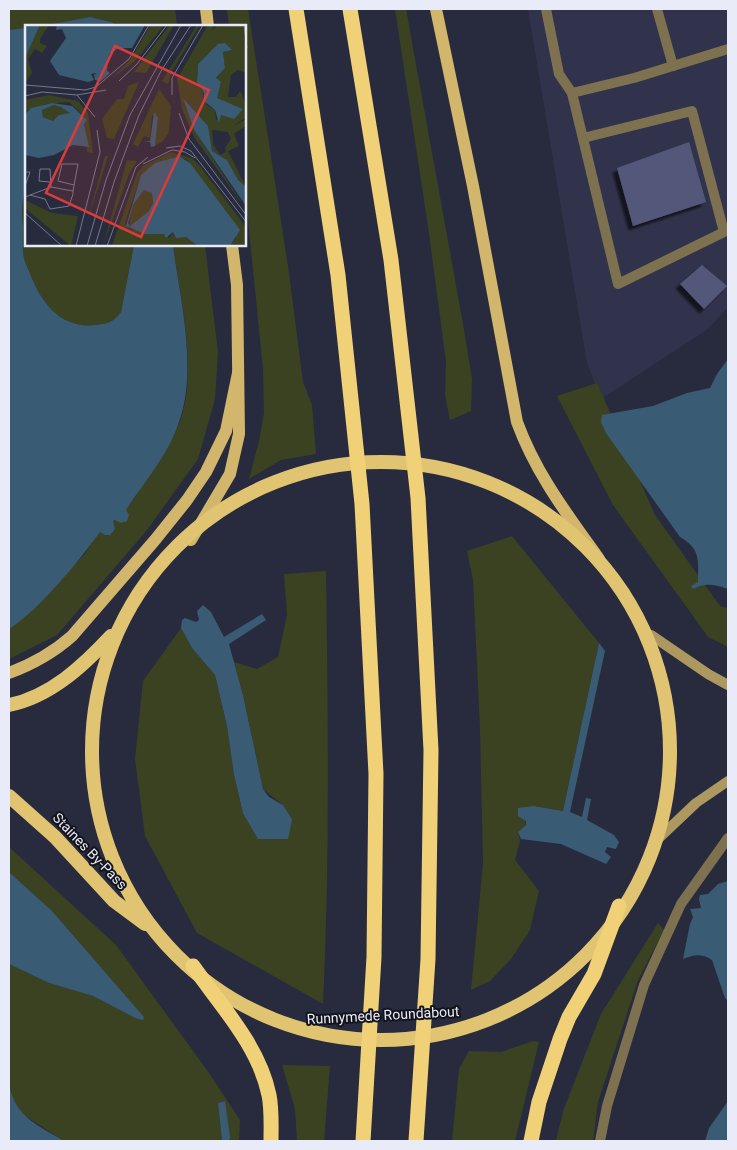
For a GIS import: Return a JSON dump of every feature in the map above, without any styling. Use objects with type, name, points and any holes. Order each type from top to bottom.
[{"type":"highway","points":[[296,9],[338,275],[362,504],[376,774],[374,957],[363,1141]]},
{"type":"highway","points":[[350,9],[391,260],[418,498],[430,750],[428,959],[420,1108],[416,1141]]},
{"type":"highway","name":"Runnymede Roundabout","points":[[387,462],[415,463],[452,472],[499,490],[544,518],[599,559],[651,634],[674,691],[680,740],[680,760],[673,799],[659,838],[642,870],[618,906],[587,945],[559,974],[518,1005],[499,1016],[465,1029],[314,1037],[289,1033],[264,1022],[233,1002],[150,928],[109,856],[91,813],[83,766],[84,732],[102,666],[122,625],[168,565],[191,540],[232,508],[274,482],[319,467],[387,462]]},
{"type":"highway","points":[[9,705],[36,696],[54,686],[93,655],[122,625]]},
{"type":"highway","name":"Staines By-Pass","points":[[9,796],[55,837],[114,900],[150,928]]},
{"type":"highway","points":[[531,1141],[539,1102],[560,1039],[594,974],[618,906]]},
{"type":"highway","points":[[193,966],[256,1058],[269,1096],[271,1141]]},
{"type":"main road","points":[[206,9],[208,25]]},
{"type":"main road","points":[[436,9],[473,186],[517,422],[540,474],[599,559]]},
{"type":"main road","points":[[191,540],[230,474],[239,434],[237,285],[232,246]]},
{"type":"main road","points":[[9,673],[48,655],[72,636],[187,500],[206,472],[226,431],[238,373]]},
{"type":"main road","points":[[651,634],[708,674],[728,685]]},
{"type":"main road","points":[[659,838],[696,803],[728,781]]},
{"type":"lane","points":[[546,9],[559,74],[572,94],[618,284],[724,232],[692,111],[583,138]]},
{"type":"lane","points":[[657,9],[673,66]]},
{"type":"lane","points":[[572,94],[727,51]]},
{"type":"lane","points":[[600,1141],[607,1106],[644,985],[681,904],[728,838]]},
{"type":"shaded area","points":[[528,9],[728,9],[728,307],[708,329],[601,399],[587,363]]},
{"type":"shaded area","points":[[90,17],[116,25],[48,25]]},
{"type":"shaded area","points":[[25,28],[23,254],[41,296],[47,305],[63,319],[83,325],[107,323],[116,318],[121,312],[134,246],[173,246],[186,334],[187,380],[184,401],[175,434],[163,457],[126,510],[129,515],[127,521],[121,523],[113,521],[115,529],[110,535],[100,532],[45,598],[21,621],[9,629],[9,30]]},
{"type":"shaded area","points":[[728,359],[728,589],[715,585],[706,585],[693,589],[691,586],[698,582],[698,561],[695,551],[687,541],[680,537],[606,433],[601,422],[602,415],[653,406],[687,393],[710,388]]},
{"type":"shaded area","points":[[203,605],[211,612],[224,637],[262,614],[266,620],[229,644],[243,695],[263,789],[269,797],[283,805],[292,819],[288,839],[258,839],[243,813],[234,775],[227,726],[215,675],[192,648],[181,628],[182,620],[185,618],[196,622],[199,620],[197,611]]},
{"type":"shaded area","points":[[599,643],[605,651],[570,812],[582,817],[586,798],[591,799],[587,820],[614,835],[619,842],[616,849],[607,847],[605,852],[611,857],[606,864],[561,844],[521,839],[518,832],[526,825],[526,821],[518,816],[518,808],[534,806],[563,811]]},
{"type":"shaded area","points":[[9,872],[52,911],[144,1017],[143,1020],[135,1018],[93,996],[49,983],[9,964]]},
{"type":"shaded area","points":[[728,881],[728,1001],[725,998],[712,960],[698,955],[683,959],[693,917],[690,909],[701,908],[700,895],[708,894],[718,884]]},
{"type":"shaded area","points":[[9,1085],[12,1096],[23,1113],[37,1125],[64,1141],[9,1141]]},
{"type":"shaded area","points":[[225,1101],[229,1141],[222,1141],[218,1103]]},
{"type":"shaded area","points":[[728,1101],[728,1141],[705,1141],[709,1128]]},
{"type":"green space","points":[[9,9],[175,9],[177,25],[116,25],[90,17],[56,25],[25,25],[25,28],[9,30]]},
{"type":"green space","points":[[227,9],[248,9],[288,266],[303,382],[312,405],[316,454],[281,460],[249,479],[264,413],[263,369],[246,200],[246,25],[229,25]]},
{"type":"green space","points":[[395,9],[406,9],[472,379],[471,411],[450,420],[445,395],[446,362],[429,233]]},
{"type":"green space","points":[[25,192],[25,246],[134,246],[121,312],[113,320],[95,325],[73,323],[63,319],[47,305],[26,265],[23,254],[23,199]]},
{"type":"green space","points":[[173,246],[205,246],[218,352],[215,399],[198,459],[147,530],[57,635],[9,659],[9,629],[84,555],[100,531],[115,529],[112,522],[124,511],[138,493],[173,437],[185,404],[187,382],[188,359]]},
{"type":"green space","points":[[597,383],[655,515],[720,606],[728,608],[728,647],[708,637],[613,505],[557,396]]},
{"type":"green space","points":[[512,536],[599,643],[563,811],[535,806],[525,820],[526,825],[518,832],[520,841],[515,860],[539,891],[530,930],[511,959],[490,981],[471,990],[483,863],[480,728],[473,580],[467,551]]},
{"type":"green space","points":[[326,571],[328,842],[323,1004],[197,933],[145,836],[135,759],[143,681],[181,628],[192,648],[215,675],[227,726],[234,775],[243,813],[292,819],[283,805],[263,789],[234,662],[257,669],[278,657],[287,615],[284,574]]},
{"type":"green space","points":[[9,847],[116,945],[209,1073],[240,1120],[239,1141],[229,1141],[224,1101],[218,1103],[222,1141],[64,1141],[22,1114],[11,1097],[9,1085],[9,964],[49,983],[93,996],[135,1018],[144,1017],[52,911],[9,872]]},
{"type":"green space","points":[[658,923],[664,930],[638,980],[598,1102],[593,1141],[556,1141],[563,1111],[601,1014]]},
{"type":"green space","points":[[533,1041],[539,1042],[515,1141],[452,1141],[459,1069],[469,1051],[501,1052]]},
{"type":"green space","points":[[282,1065],[330,1066],[324,1141],[297,1141],[295,1109]]},
{"type":"building","points":[[689,142],[706,202],[633,226],[617,168]]},
{"type":"building","points":[[702,265],[727,286],[704,309],[680,284]]}]
